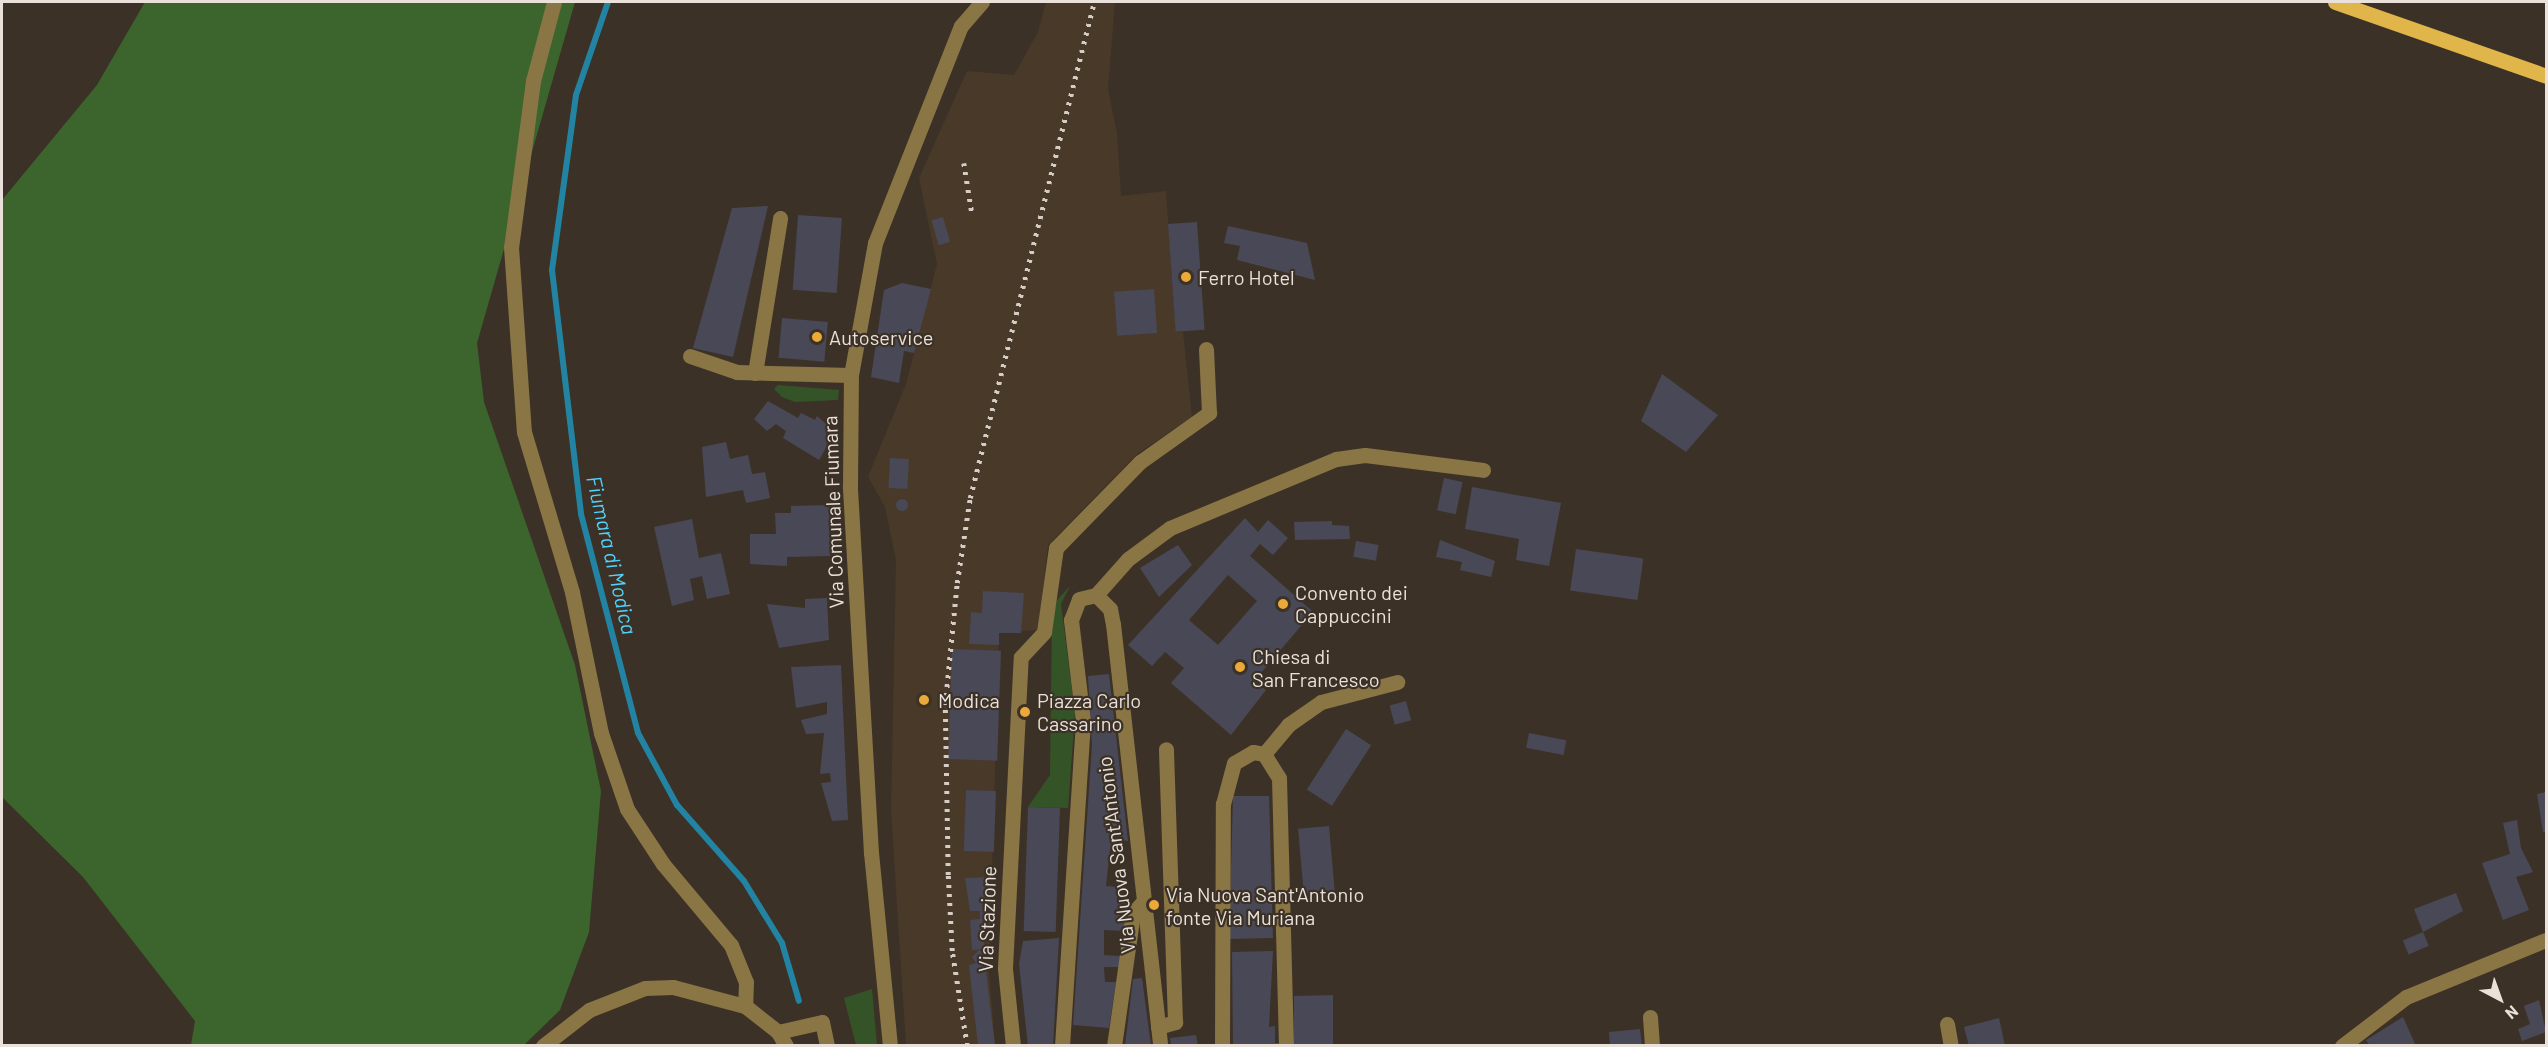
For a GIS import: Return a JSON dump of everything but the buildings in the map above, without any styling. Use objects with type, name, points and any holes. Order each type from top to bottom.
[{"type":"main road","points":[[2335,2],[2547,76]]},
{"type":"street","points":[[554,2],[533,81],[511,248],[524,432],[572,592],[601,733],[627,809],[663,864],[731,945],[746,982],[746,1006]]},
{"type":"street","name":"Via Comunale Fiumara","points":[[890,1046],[871,853],[850,487],[851,375],[875,243],[961,26],[982,2]]},
{"type":"street","points":[[755,373],[780,218]]},
{"type":"street","name":"Via Stazione","points":[[1013,1046],[1005,969],[1021,657],[1044,632],[1056,548],[1140,462],[1209,413],[1206,349]]},
{"type":"street","points":[[690,356],[755,373],[851,375]]},
{"type":"street","points":[[1096,595],[1128,559],[1170,528],[1336,459],[1365,455],[1483,471]]},
{"type":"street","name":"Via Nuova Sant'Antonio","points":[[1062,1046],[1083,721],[1071,620],[1079,599],[1096,595],[1110,609],[1113,624],[1142,903],[1160,1046]]},
{"type":"street","points":[[1264,754],[1288,725],[1322,702],[1397,682]]},
{"type":"street","points":[[1158,1027],[1175,1022],[1166,749]]},
{"type":"street","points":[[1222,1046],[1223,804],[1234,763],[1253,752],[1264,754],[1279,778],[1286,1046]]},
{"type":"street","points":[[1114,1046],[1133,914],[1142,903]]},
{"type":"street","points":[[2342,1046],[2359,1040],[2406,997],[2547,940]]},
{"type":"street","points":[[543,1046],[589,1010],[645,988],[698,991],[746,1006],[778,1032],[786,1046]]},
{"type":"street","points":[[1650,1017],[1652,1046]]},
{"type":"street","points":[[778,1032],[822,1022],[827,1046]]},
{"type":"street","points":[[1947,1024],[1952,1046]]},
{"type":"shaded area","points":[[1046,2],[1115,2],[1108,89],[1117,133],[1121,196],[1166,191],[1176,332],[1183,332],[1192,417],[1137,454],[1048,545],[1038,630],[999,633],[989,972],[995,1045],[906,1045],[891,811],[896,560],[885,507],[868,477],[906,384],[937,264],[919,178],[967,71],[1014,75],[1038,32]]},
{"type":"green space","points":[[145,2],[575,2],[477,343],[484,402],[575,665],[601,791],[589,932],[560,1010],[524,1045],[191,1045],[195,1021],[83,877],[2,797],[2,200],[97,85]]},
{"type":"green space","points":[[778,385],[839,390],[838,400],[795,402],[782,397],[774,389]]},
{"type":"green space","points":[[1070,586],[1061,604],[1075,713],[1068,808],[1028,807],[1050,775],[1052,618],[1057,600]]},
{"type":"green space","points":[[872,989],[877,1045],[856,1045],[844,998]]},
{"type":"waterway","name":"Fiumara di Modica","points":[[608,2],[576,95],[552,270],[581,514],[638,733],[677,805],[744,881],[782,943],[799,1001]]},
{"type":"railway","points":[[967,1046],[952,951],[948,875],[945,705],[957,583],[970,498],[1094,2]]},
{"type":"railway","points":[[964,163],[972,213]]},
{"type":"place","name":"Ferro Hotel","points":[[1186,277]]},
{"type":"place","name":"Autoservice","points":[[817,337]]},
{"type":"place","name":"Convento dei Cappuccini","points":[[1283,604]]},
{"type":"place","name":"Chiesa di San Francesco","points":[[1240,667]]},
{"type":"place","name":"Modica","points":[[924,700]]},
{"type":"place","name":"Piazza Carlo Cassarino","points":[[1025,712]]},
{"type":"place","name":"Via Nuova Sant'Antonio fonte Via Muriana","points":[[1154,905]]}]
